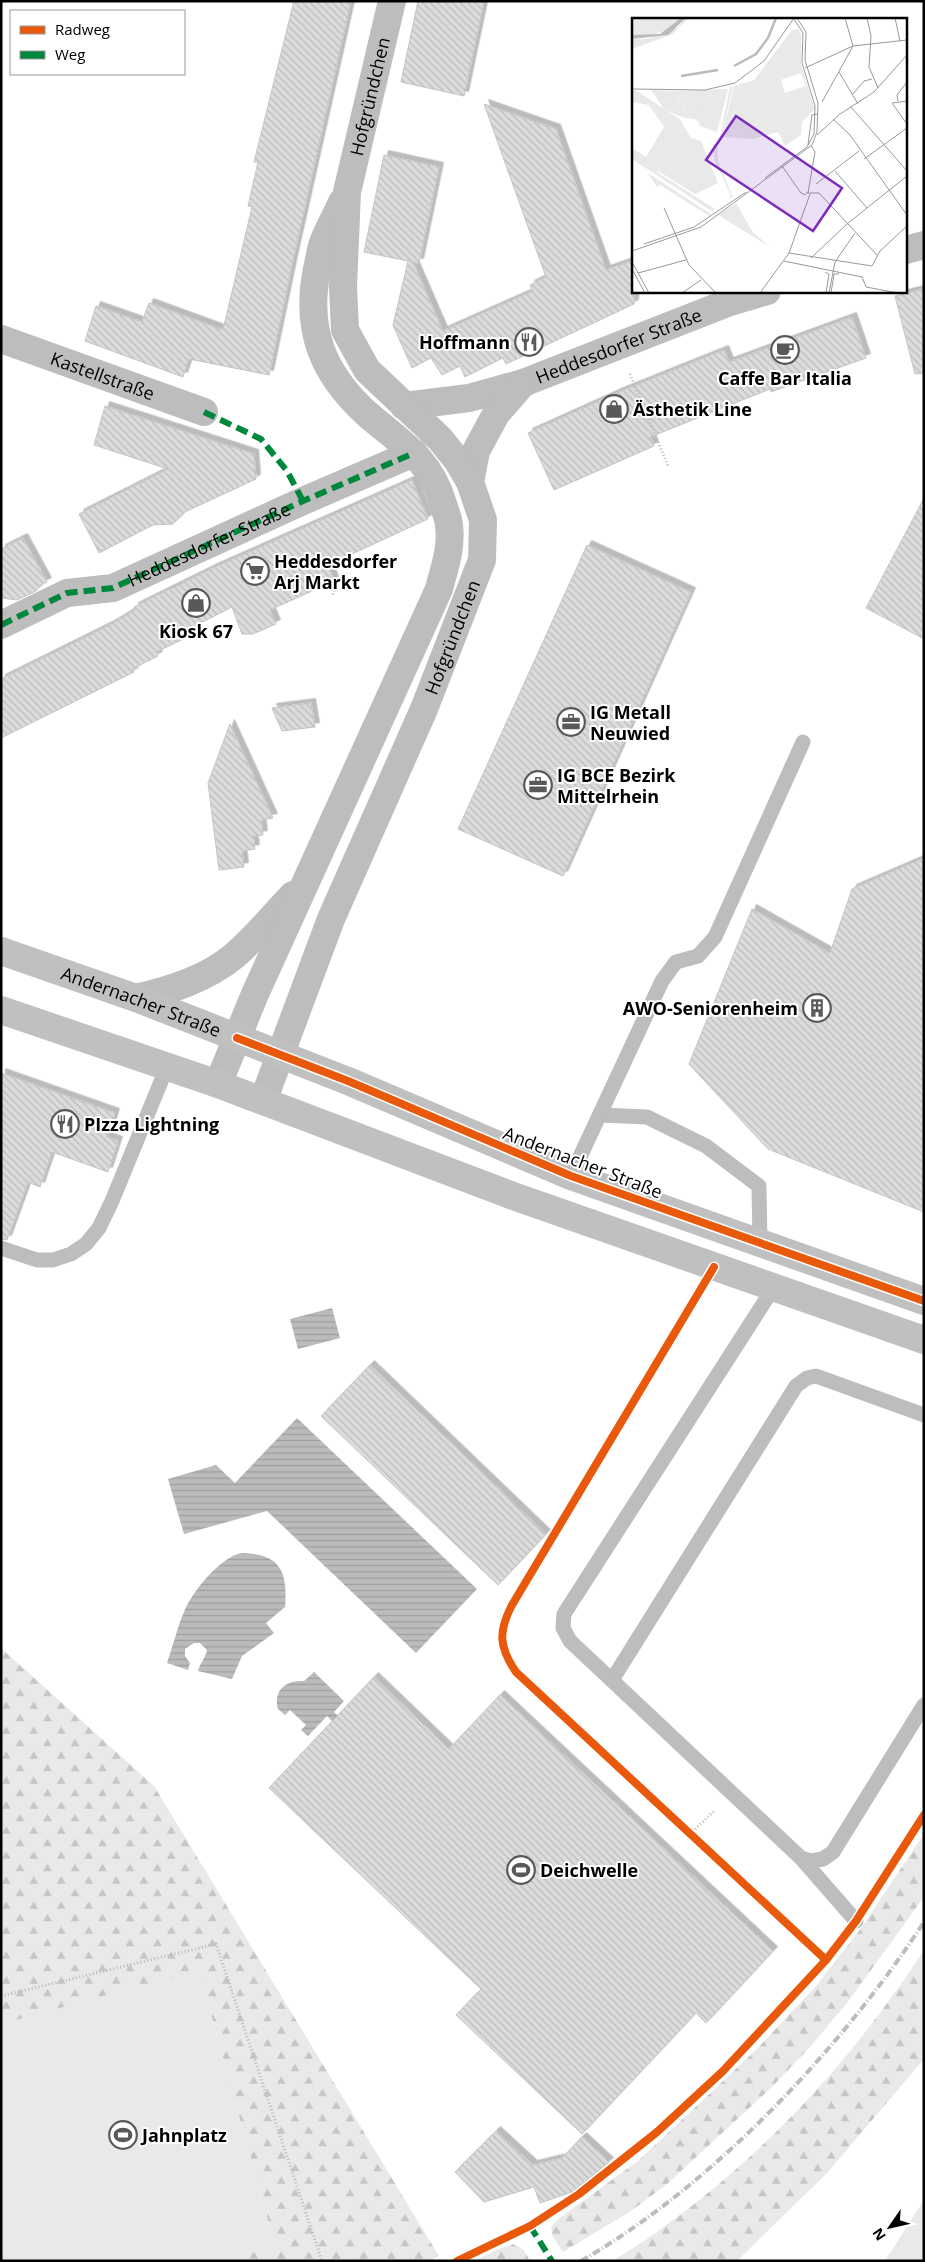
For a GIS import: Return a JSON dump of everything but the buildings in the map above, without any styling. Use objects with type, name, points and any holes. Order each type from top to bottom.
[{"type":"street","name":"Hofgründchen","points":[[263,1101],[331,919],[424,709],[482,560],[482,520],[470,482],[457,460],[440,439],[367,370],[345,330],[344,287],[347,192],[392,1]]},
{"type":"street","name":"Hofgründchen","points":[[218,1084],[439,589],[448,554],[449,526],[439,489],[433,478],[409,447],[367,413],[343,389],[328,368],[316,341],[312,317],[313,289],[322,244],[347,192]]},
{"type":"street","points":[[908,249],[924,245]]},
{"type":"street","name":"Heddesdorfer Straße","points":[[404,406],[469,398],[523,383],[730,302],[764,292]]},
{"type":"street","name":"Kastellstraße","points":[[1,339],[204,412]]},
{"type":"street","points":[[470,482],[476,451],[496,414],[523,383]]},
{"type":"street","points":[[433,478],[440,439],[448,420],[469,398]]},
{"type":"street","name":"Heddesdorfer Straße","points":[[1,625],[67,593],[113,588],[303,501],[414,453]]},
{"type":"street","points":[[136,998],[187,983],[219,967],[234,956],[308,880]]},
{"type":"street","name":"Andernacher Straße","points":[[1,951],[136,998],[348,1081],[571,1176],[924,1301]]},
{"type":"street","points":[[1,1010],[218,1084],[516,1197],[924,1340]]},
{"type":"lane","points":[[571,1176],[662,981],[676,962],[698,956],[715,937],[803,742]]},
{"type":"lane","points":[[1,1248],[37,1260],[53,1260],[71,1254],[86,1244],[99,1228],[112,1201],[168,1067]]},
{"type":"lane","points":[[600,1115],[647,1117],[706,1146],[759,1186],[760,1244]]},
{"type":"lane","points":[[774,1287],[564,1614],[563,1628],[570,1641],[801,1858],[856,1921]]},
{"type":"lane","points":[[612,1680],[796,1386],[807,1378],[816,1376],[924,1415]]},
{"type":"lane","points":[[801,1858],[811,1861],[823,1859],[833,1852],[924,1705]]},
{"type":"path","points":[[619,345],[668,466]]},
{"type":"path","points":[[330,564],[337,583],[332,597]]},
{"type":"path","points":[[690,1834],[731,1793]]},
{"type":"path","points":[[1,1996],[216,1944],[322,2261]]},
{"type":"green space","points":[[1,1648],[154,1786],[439,2256],[430,2261],[222,2261],[275,2246],[199,1970],[1,2024]]},
{"type":"green space","points":[[924,1834],[924,1897],[847,2003],[810,2047],[771,2088],[667,2184],[631,2211],[563,2252],[552,2235],[551,2227],[557,2220],[639,2160],[756,2050],[816,1986],[861,1928]]},
{"type":"green space","points":[[924,1950],[924,2059],[827,2173],[737,2261],[612,2261],[649,2238],[694,2204],[768,2140],[835,2069],[896,1991]]},
{"type":"green space","name":"Jahnplatz","points":[[199,1969],[275,2246],[222,2261],[1,2261],[1,2024]]},
{"type":"green space","points":[[924,2200],[924,2261],[885,2261]]},
{"type":"green space","points":[[513,2244],[524,2250],[530,2261],[475,2261],[498,2249]]},
{"type":"shaded area","points":[[332,1308],[340,1338],[298,1349],[290,1319]]},
{"type":"shaded area","points":[[297,1418],[477,1589],[416,1653],[267,1511],[184,1534],[168,1479],[216,1465],[235,1483]]},
{"type":"shaded area","points":[[242,1553],[255,1554],[273,1561],[283,1574],[286,1594],[285,1607],[266,1623],[274,1633],[242,1656],[232,1679],[198,1671],[207,1650],[200,1643],[194,1643],[185,1649],[185,1656],[190,1663],[188,1670],[167,1663],[182,1618],[193,1595],[216,1568],[225,1561]]},
{"type":"shaded area","points":[[314,1672],[344,1701],[334,1712],[338,1716],[332,1721],[327,1716],[308,1736],[301,1730],[306,1725],[290,1710],[285,1715],[278,1709],[277,1696],[287,1684],[304,1681]]},
{"type":"railway","points":[[581,2261],[630,2230],[678,2194],[771,2111],[854,2018],[891,1970],[924,1922]]},
{"type":"marked path","points":[[204,412],[261,439],[287,471],[303,501]]},
{"type":"marked path","points":[[1,625],[67,593],[113,588],[303,501],[414,453]]},
{"type":"marked path","points":[[530,2226],[552,2261]]},
{"type":"cycle path","points":[[237,1038],[348,1081],[571,1176],[924,1301]]},
{"type":"cycle path","points":[[714,1267],[512,1605],[504,1623],[502,1639],[506,1655],[516,1672],[826,1960]]},
{"type":"cycle path","points":[[457,2261],[530,2226],[579,2194],[657,2132],[723,2071],[826,1960],[856,1921],[924,1815]]},
{"type":"place","name":"Hoffmann","points":[[529,342]]},
{"type":"place","name":"Caffe Bar Italia","points":[[785,350]]},
{"type":"place","name":"Ästhetik Line","points":[[614,409]]},
{"type":"place","name":"Heddesdorfer Arj Markt","points":[[255,571]]},
{"type":"place","name":"Kiosk 67","points":[[196,603]]},
{"type":"place","name":"IG Metall Neuwied","points":[[571,722]]},
{"type":"place","name":"IG BCE Bezirk Mittelrhein","points":[[538,785]]},
{"type":"place","name":"AWO-Seniorenheim","points":[[817,1008]]},
{"type":"place","name":"PIzza Lightning","points":[[65,1124]]},
{"type":"place","name":"Deichwelle","points":[[521,1870]]},
{"type":"place","name":"Jahnplatz","points":[[123,2135]]}]
